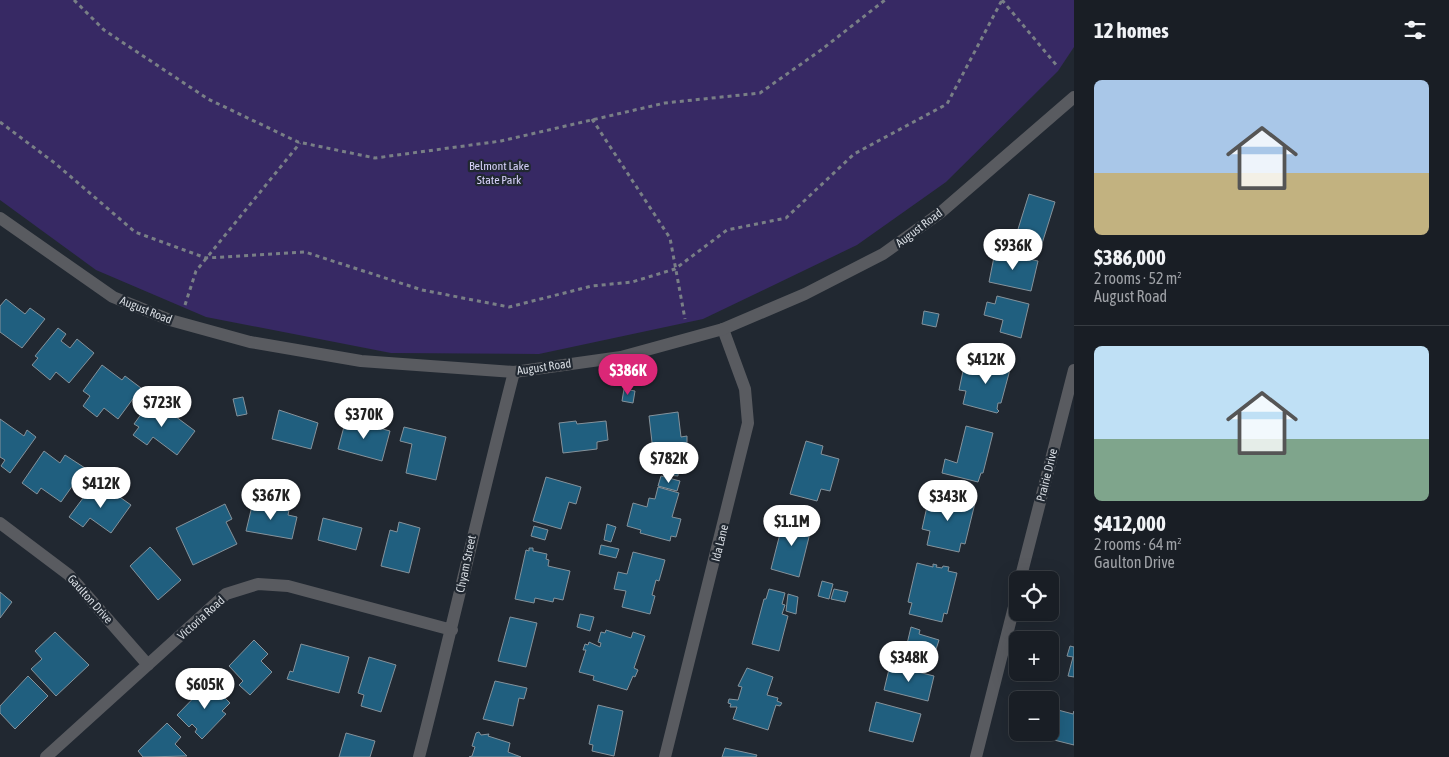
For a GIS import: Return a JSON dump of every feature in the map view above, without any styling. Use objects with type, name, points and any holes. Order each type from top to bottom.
[{"type":"street","name":"August Road","points":[[0,218],[113,297],[170,320],[250,342],[361,361],[514,372],[621,357],[723,329],[806,294],[883,254],[940,213],[1074,97]]},
{"type":"street","name":"Ida Lane","points":[[665,757],[748,423],[745,389],[723,329]]},
{"type":"street","name":"Prairie Drive","points":[[1022,571],[1074,370]]},
{"type":"street","name":"Chyam Street","points":[[419,757],[452,630],[472,536],[514,372]]},
{"type":"street","name":"Gaulton Drive","points":[[0,523],[68,574],[148,666]]},
{"type":"street","name":"Victoria Road","points":[[46,757],[226,594],[258,584],[288,586],[452,630]]},
{"type":"street","points":[[976,757],[1010,621]]},
{"type":"path","points":[[74,0],[104,30],[208,99],[301,142],[375,158],[501,141],[665,103],[760,93],[821,50],[885,0]]},
{"type":"path","points":[[0,122],[56,164],[135,232],[206,258],[306,252],[422,290],[509,306],[592,286],[632,282],[675,269],[727,230],[786,218],[854,154],[947,104],[1002,0],[1058,67]]},
{"type":"path","points":[[592,120],[670,238],[685,319]]},
{"type":"path","points":[[185,305],[196,271],[301,142]]},
{"type":"green space","name":"Belmont Lake State Park","points":[[0,0],[1074,0],[1074,47],[1058,71],[946,182],[857,245],[703,319],[539,354],[391,353],[206,317],[96,270],[0,200]]},
{"type":"building","points":[[1029,194],[1055,202],[1040,250],[1014,242]]},
{"type":"building","points":[[995,252],[1038,261],[1031,291],[989,282]]},
{"type":"building","points":[[997,296],[1029,304],[1021,338],[1000,332],[1003,320],[984,315],[987,302],[995,304]]},
{"type":"building","points":[[6,299],[25,314],[30,308],[45,319],[22,348],[0,332],[0,306]]},
{"type":"building","points":[[924,311],[939,314],[936,327],[922,324]]},
{"type":"building","points":[[58,328],[66,334],[61,341],[70,348],[77,339],[94,353],[69,383],[56,372],[50,380],[32,365],[38,358],[35,356]]},
{"type":"building","points":[[984,356],[1012,362],[1001,403],[998,403],[997,409],[999,411],[997,413],[963,404],[966,391],[959,390],[963,371],[969,373],[970,371],[980,375]]},
{"type":"building","points":[[102,365],[122,380],[125,376],[141,388],[118,419],[104,408],[97,417],[83,406],[90,396],[83,391]]},
{"type":"building","points":[[624,389],[635,391],[633,403],[622,401]]},
{"type":"building","points":[[243,397],[247,414],[237,416],[233,399]]},
{"type":"building","points":[[152,399],[195,431],[177,455],[153,437],[147,445],[133,435],[139,427],[134,424]]},
{"type":"building","points":[[279,410],[318,423],[311,449],[272,439]]},
{"type":"building","points":[[678,412],[681,437],[687,436],[687,445],[681,446],[682,458],[660,461],[659,450],[653,451],[649,416]]},
{"type":"building","points":[[0,419],[24,436],[27,430],[36,437],[10,473],[1,466],[5,460],[0,457]]},
{"type":"building","points":[[346,419],[390,431],[382,461],[338,449]]},
{"type":"building","points":[[576,421],[577,424],[606,421],[608,440],[597,442],[597,449],[563,453],[559,423]]},
{"type":"building","points":[[966,426],[993,433],[983,473],[981,473],[978,482],[942,473],[945,459],[957,463]]},
{"type":"building","points":[[404,427],[446,437],[436,480],[406,473],[412,444],[400,441]]},
{"type":"building","points":[[806,441],[823,446],[821,454],[839,459],[830,491],[821,489],[817,501],[790,494]]},
{"type":"building","points":[[44,451],[60,463],[65,455],[85,468],[61,502],[41,488],[37,494],[22,483]]},
{"type":"building","points":[[667,463],[679,465],[678,476],[666,475]]},
{"type":"building","points":[[661,476],[680,481],[677,491],[658,486]]},
{"type":"building","points":[[546,477],[581,487],[576,504],[569,502],[561,529],[533,521]]},
{"type":"building","points":[[92,486],[106,496],[110,490],[131,505],[111,533],[90,518],[83,527],[69,517]]},
{"type":"building","points":[[658,487],[679,493],[672,517],[681,519],[676,537],[671,536],[670,541],[640,533],[641,530],[627,526],[633,503],[647,507],[649,498],[655,499]]},
{"type":"building","points":[[930,493],[975,503],[965,544],[961,543],[959,552],[927,545],[930,531],[922,529]]},
{"type":"building","points":[[253,502],[289,510],[288,515],[297,517],[292,539],[246,531]]},
{"type":"building","points":[[225,504],[232,519],[226,522],[237,544],[193,565],[176,528]]},
{"type":"building","points":[[323,518],[362,528],[356,550],[318,540]]},
{"type":"building","points":[[784,518],[812,525],[799,577],[771,569]]},
{"type":"building","points":[[399,522],[420,528],[409,573],[381,566],[390,530],[397,532]]},
{"type":"building","points":[[607,524],[616,527],[611,542],[604,540]]},
{"type":"building","points":[[534,526],[548,530],[545,540],[531,536]]},
{"type":"building","points":[[601,545],[619,549],[616,558],[599,554]]},
{"type":"building","points":[[150,547],[181,580],[158,600],[130,566]]},
{"type":"building","points":[[529,548],[533,548],[533,551],[547,554],[548,566],[570,571],[563,600],[554,598],[553,602],[535,598],[534,603],[515,599],[526,550],[529,551]]},
{"type":"building","points":[[633,552],[665,560],[659,581],[656,580],[652,595],[655,596],[650,614],[622,607],[626,591],[614,589],[618,572],[627,574]]},
{"type":"building","points":[[917,563],[933,567],[933,564],[937,565],[936,567],[949,567],[948,571],[957,573],[947,614],[944,613],[942,622],[909,614],[912,603],[908,602]]},
{"type":"building","points":[[822,581],[833,584],[829,599],[818,596]]},
{"type":"building","points":[[769,589],[785,593],[782,604],[785,605],[782,614],[788,616],[779,651],[752,644],[764,599],[766,599]]},
{"type":"building","points":[[834,589],[848,592],[845,602],[831,599]]},
{"type":"building","points":[[0,592],[12,602],[0,618]]},
{"type":"building","points":[[788,594],[798,597],[796,614],[786,611]]},
{"type":"building","points":[[580,614],[594,617],[590,631],[577,627]]},
{"type":"building","points":[[510,617],[537,623],[526,667],[498,661]]},
{"type":"building","points":[[911,627],[920,630],[919,634],[939,640],[933,659],[912,652],[914,646],[907,644]]},
{"type":"building","points":[[606,630],[631,638],[633,632],[645,636],[634,668],[638,670],[627,690],[593,680],[594,676],[579,672],[586,650],[583,650],[585,644],[588,645],[589,642],[600,647],[601,643],[598,642],[601,632],[605,633]]},
{"type":"building","points":[[55,632],[89,665],[56,696],[31,669],[42,659],[35,651]]},
{"type":"building","points":[[254,640],[268,654],[261,661],[272,672],[250,695],[239,685],[243,681],[229,666]]},
{"type":"building","points":[[301,644],[349,657],[339,693],[287,679],[290,671],[293,672]]},
{"type":"building","points":[[1070,646],[1074,647],[1074,677],[1068,676],[1073,657],[1067,656]]},
{"type":"building","points":[[369,657],[396,665],[381,712],[361,706],[364,695],[358,693]]},
{"type":"building","points":[[890,665],[934,676],[928,701],[884,690]]},
{"type":"building","points":[[747,668],[773,677],[767,695],[778,698],[777,701],[782,703],[780,706],[776,705],[768,730],[733,719],[737,707],[730,707],[729,699],[738,700],[742,687],[738,686]]},
{"type":"building","points":[[28,676],[48,696],[15,729],[0,713],[0,706]]},
{"type":"building","points":[[495,681],[527,688],[524,699],[519,698],[513,726],[483,719]]},
{"type":"building","points":[[209,682],[230,703],[222,711],[226,714],[202,739],[195,732],[197,729],[192,724],[189,727],[177,715]]},
{"type":"building","points":[[876,702],[921,714],[913,742],[869,731]]},
{"type":"building","points":[[598,705],[623,711],[614,756],[592,751],[593,745],[589,744]]},
{"type":"building","points":[[1059,710],[1073,714],[1074,711],[1074,745],[1058,741]]},
{"type":"building","points":[[167,723],[181,737],[175,744],[187,756],[143,757],[138,751]]},
{"type":"building","points":[[479,732],[481,735],[489,734],[488,736],[510,743],[508,752],[521,757],[469,757],[472,756],[475,747],[472,746],[476,733]]},
{"type":"building","points":[[346,733],[375,741],[370,757],[339,757]]},
{"type":"building","points":[[725,748],[757,755],[756,757],[722,757]]}]
